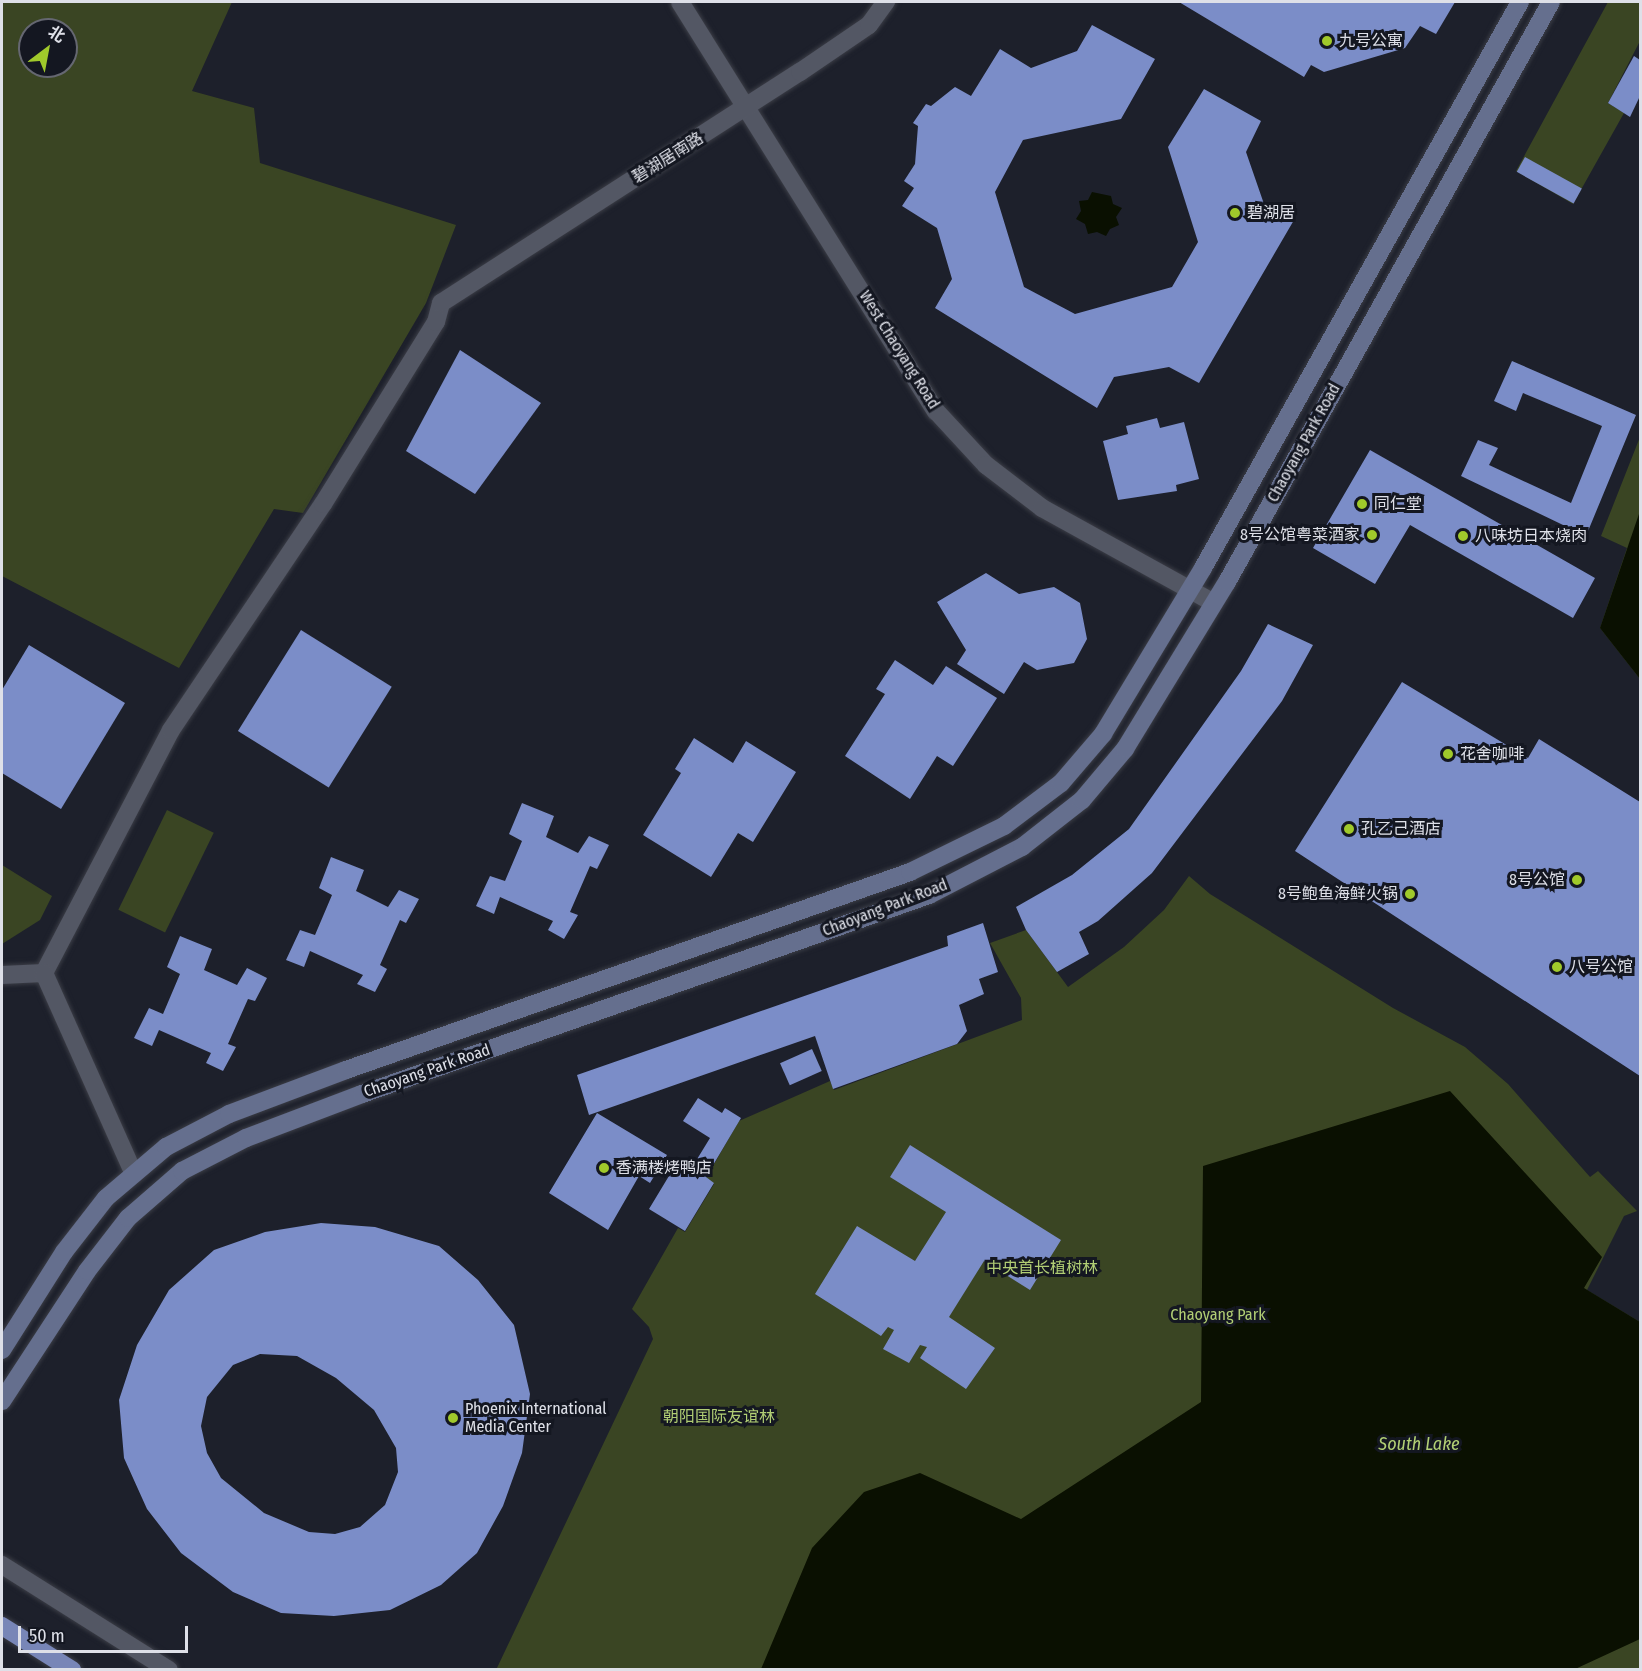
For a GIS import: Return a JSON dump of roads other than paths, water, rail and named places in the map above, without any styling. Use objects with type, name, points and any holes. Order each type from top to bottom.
[{"type":"main road","name":"Chaoyang Park Road","points":[[2,1350],[64,1252],[106,1198],[166,1147],[229,1114],[346,1070],[910,873],[1004,826],[1061,783],[1103,734],[1191,588],[1520,2]]},
{"type":"main road","name":"Chaoyang Park Road","points":[[2,1401],[87,1271],[128,1218],[182,1171],[246,1138],[362,1094],[929,896],[1022,847],[1083,800],[1125,749],[1214,603],[1551,2]]},
{"type":"main road","points":[[2,1626],[72,1670]]},
{"type":"street","name":"West Chaoyang Road","points":[[680,2],[936,411],[972,450],[1042,508],[1191,588],[1214,603]]},
{"type":"street","name":"碧湖居南路","points":[[44,973],[171,730],[323,504],[436,322],[441,303],[747,108],[869,25],[886,2]]},
{"type":"street","points":[[2,975],[44,973],[134,1174]]},
{"type":"street","points":[[2,1565],[169,1670]]},
{"type":"water","points":[[1092,192],[1111,196],[1113,204],[1122,208],[1116,217],[1119,225],[1110,229],[1106,236],[1097,232],[1088,234],[1085,224],[1076,219],[1081,211],[1079,201],[1088,200]]},
{"type":"water","points":[[1640,511],[1640,679],[1600,628]]},
{"type":"water","name":"South Lake","points":[[1450,1091],[1602,1257],[1584,1288],[1640,1322],[1640,1639],[1573,1670],[761,1669],[812,1548],[864,1492],[920,1473],[1021,1519],[1201,1402],[1203,1166]]},
{"type":"place","name":"九号公寓","points":[[1327,41]]},
{"type":"place","name":"碧湖居","points":[[1235,213]]},
{"type":"place","name":"同仁堂","points":[[1362,504]]},
{"type":"place","name":"8号公馆粤菜酒家","points":[[1372,535]]},
{"type":"place","name":"八味坊日本烧肉","points":[[1463,536]]},
{"type":"place","name":"花舍咖啡","points":[[1448,754]]},
{"type":"place","name":"孔乙己酒店","points":[[1349,829]]},
{"type":"place","name":"8号公馆","points":[[1577,880]]},
{"type":"place","name":"8号鲍鱼海鲜火锅","points":[[1410,894]]},
{"type":"place","name":"八号公馆","points":[[1557,967]]},
{"type":"place","name":"香满楼烤鸭店","points":[[604,1168]]},
{"type":"place","name":"Phoenix International Media Center","points":[[453,1418]]},
{"type":"park label","name":"中央首长植树林","points":[[1042,1268]]},
{"type":"park label","name":"Chaoyang Park","points":[[1218,1315]]},
{"type":"park label","name":"朝阳国际友谊林","points":[[719,1417]]}]
